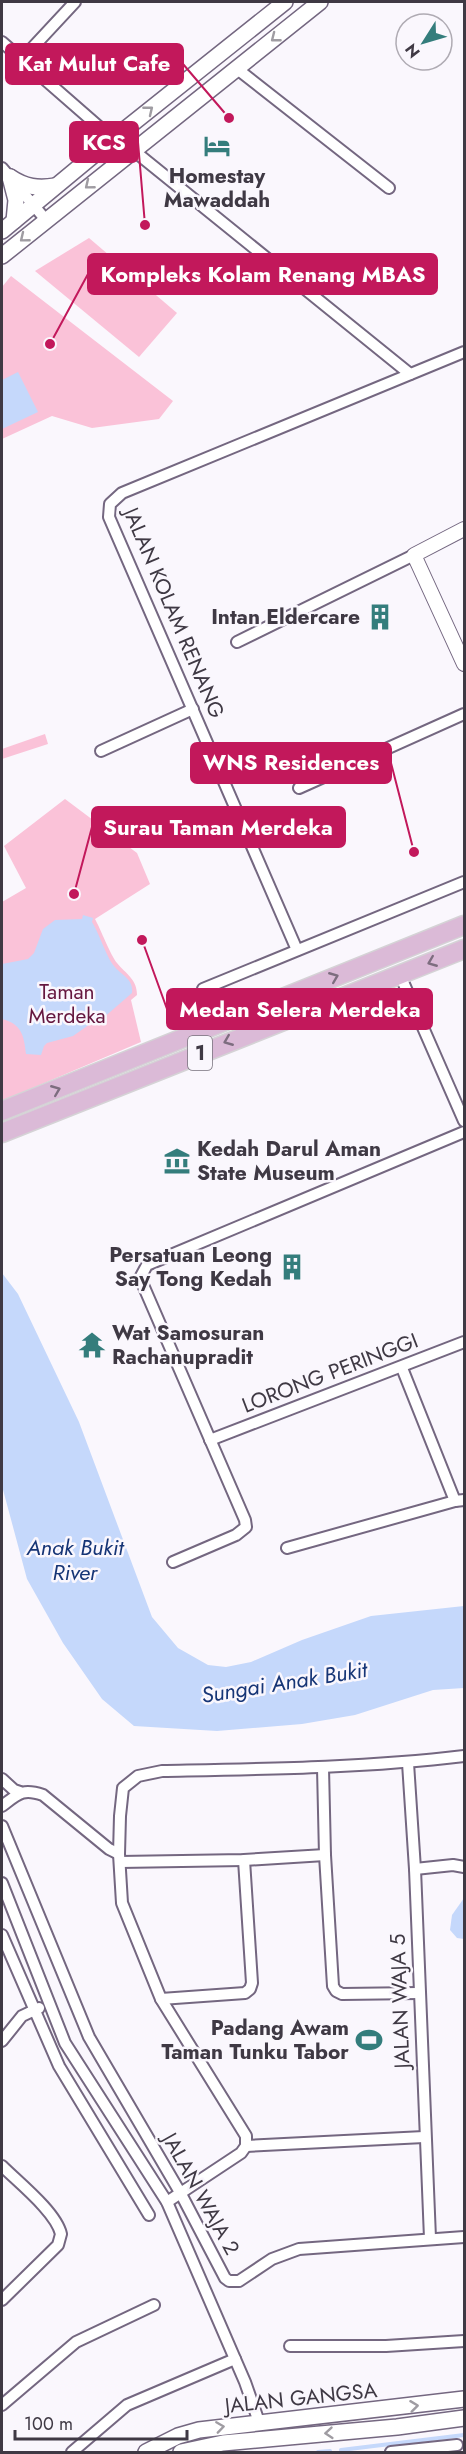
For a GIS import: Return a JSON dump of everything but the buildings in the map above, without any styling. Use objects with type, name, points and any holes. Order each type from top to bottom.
[{"type":"main road","points":[[2,231],[285,2]]},
{"type":"main road","points":[[2,256],[320,2]]},
{"type":"main road","points":[[6,173],[27,186],[36,188],[55,186]]},
{"type":"main road","points":[[6,173],[16,200],[14,221]]},
{"type":"main road","name":"1","points":[[2,1111],[465,925]]},
{"type":"main road","name":"1","points":[[2,1133],[221,1044],[465,949]]},
{"type":"main road","name":"JALAN GANGSA","points":[[146,2452],[178,2436],[199,2430],[465,2399]]},
{"type":"main road","name":"JALAN GANGSA","points":[[181,2452],[224,2443],[397,2427],[465,2418]]},
{"type":"street","points":[[22,59],[75,2]]},
{"type":"street","points":[[2,42],[113,139]]},
{"type":"street","points":[[236,68],[389,188]]},
{"type":"street","points":[[133,150],[410,374],[465,352]]},
{"type":"street","points":[[6,173],[46,220]]},
{"type":"street","name":"JALAN KOLAM RENANG","points":[[297,950],[110,517],[110,504],[122,493],[410,374]]},
{"type":"street","points":[[237,642],[465,529]]},
{"type":"street","points":[[414,555],[465,664]]},
{"type":"street","points":[[101,751],[193,709]]},
{"type":"street","points":[[299,788],[465,714]]},
{"type":"street","points":[[203,989],[465,882]]},
{"type":"street","points":[[400,975],[465,1121]]},
{"type":"street","points":[[173,1562],[236,1536],[246,1527],[245,1520],[140,1278],[141,1272],[147,1265],[465,1132]]},
{"type":"street","name":"LORONG PERINGGI","points":[[210,1440],[465,1342]]},
{"type":"street","points":[[287,1548],[460,1500],[402,1368]]},
{"type":"street","points":[[167,2202],[241,2153],[246,2146],[246,2136],[160,1999],[122,1903],[119,1858],[122,1792],[138,1776],[162,1771],[323,1768],[408,1763],[465,1756]]},
{"type":"street","name":"JALAN WAJA 5","points":[[408,1763],[415,1869],[424,2137],[430,2238]]},
{"type":"street","points":[[323,1768],[325,1856],[333,1986],[342,1994],[419,1993]]},
{"type":"street","points":[[2,1779],[14,1790],[20,1792]]},
{"type":"street","points":[[2,1806],[20,1792],[30,1790],[43,1795],[119,1858],[244,1860],[325,1856]]},
{"type":"street","name":"JALAN WAJA 2","points":[[2,1826],[89,2037],[182,2193],[225,2278],[229,2281],[239,2281],[272,2259],[299,2249],[465,2237]]},
{"type":"street","points":[[160,1999],[245,1993],[250,1989],[252,1983],[244,1860]]},
{"type":"street","points":[[415,1869],[453,1865],[465,1867]]},
{"type":"street","points":[[2,1883],[65,2043],[167,2202],[253,2402],[259,2422]]},
{"type":"street","points":[[2,1935],[59,2066],[149,2215]]},
{"type":"street","points":[[2,2041],[22,2016],[48,2004]]},
{"type":"street","points":[[92,2121],[108,2111]]},
{"type":"street","points":[[246,2146],[424,2137]]},
{"type":"street","points":[[2,2166],[45,2209],[55,2221],[61,2234],[58,2246],[2,2300]]},
{"type":"street","points":[[2,2405],[76,2342],[154,2305]]},
{"type":"street","points":[[290,2346],[386,2346],[465,2341]]},
{"type":"street","points":[[72,2452],[127,2405],[235,2359]]},
{"type":"street","points":[[391,2452],[457,2445]]},
{"type":"green space","points":[[89,238],[177,313],[139,357],[35,271]]},
{"type":"green space","points":[[11,276],[173,401],[159,419],[92,428],[52,416],[2,439],[2,287]]},
{"type":"green space","points":[[45,734],[48,744],[2,759],[2,749]]},
{"type":"green space","name":"Taman Merdeka","points":[[65,799],[137,853],[150,884],[95,919],[114,959],[137,989],[137,995],[131,1000],[141,1042],[2,1101],[2,902],[26,888],[4,846]]},
{"type":"water","points":[[18,372],[38,412],[2,429],[2,380]]},
{"type":"water","points":[[83,915],[93,918],[92,922],[109,957],[114,966],[131,984],[132,993],[102,1019],[93,1022],[73,1036],[47,1043],[41,1055],[26,1054],[21,1032],[14,1024],[2,1019],[2,964],[28,959],[34,953],[43,929],[55,920],[82,919]]},
{"type":"water","name":"Anak Bukit River","points":[[2,1273],[18,1294],[79,1422],[152,1617],[178,1648],[208,1665],[226,1667],[251,1662],[302,1640],[371,1616],[464,1606],[464,1688],[433,1690],[355,1715],[302,1724],[217,1731],[134,1726],[102,1699],[63,1643],[27,1579],[2,1486]]},
{"type":"water","points":[[464,1898],[464,1939],[457,1938],[450,1930],[452,1915]]},
{"type":"waterway","points":[[341,2450],[464,2435]]},
{"type":"waterway","points":[[318,2452],[330,2451]]},
{"type":"place","name":"Kat Mulut Cafe","points":[[229,118]]},
{"type":"place","name":"Homestay Mawaddah","points":[[217,146]]},
{"type":"place","name":"KCS","points":[[145,225]]},
{"type":"place","name":"Kompleks Kolam Renang MBAS","points":[[50,344]]},
{"type":"place","name":"Intan Eldercare","points":[[380,617]]},
{"type":"place","name":"WNS Residences","points":[[414,852]]},
{"type":"place","name":"Surau Taman Merdeka","points":[[74,894]]},
{"type":"place","name":"Medan Selera Merdeka","points":[[142,940]]},
{"type":"place","name":"Kedah Darul Aman State Museum","points":[[177,1161]]},
{"type":"place","name":"Persatuan Leong Say Tong Kedah","points":[[292,1267]]},
{"type":"place","name":"Wat Samosuran Rachanupradit","points":[[92,1345]]},
{"type":"place","name":"Padang Awam Taman Tunku Tabor","points":[[369,2040]]},
{"type":"water label","name":"Sungai Anak Bukit","points":[[284,1682]]}]
